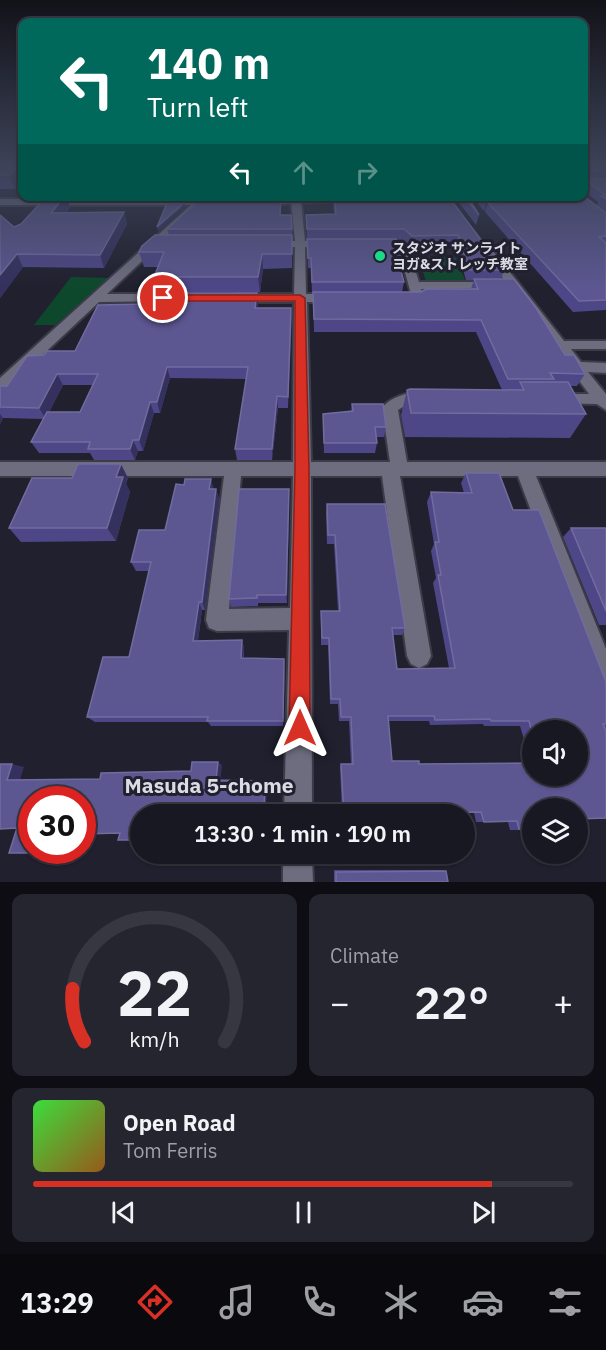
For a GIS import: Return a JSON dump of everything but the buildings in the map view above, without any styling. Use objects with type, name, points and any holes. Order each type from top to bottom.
[{"type":"street","points":[[37,215],[45,206]]},
{"type":"street","points":[[0,386],[196,206]]},
{"type":"street","points":[[296,206],[300,244],[302,470],[298,804]]},
{"type":"street","points":[[480,242],[604,402]]},
{"type":"street","points":[[156,244],[178,244]]},
{"type":"street","points":[[256,244],[345,244]]},
{"type":"street","points":[[368,244],[402,244],[418,298],[394,298]]},
{"type":"street","points":[[414,286],[514,285]]},
{"type":"street","points":[[95,298],[186,298]]},
{"type":"street","points":[[220,298],[347,298]]},
{"type":"street","points":[[562,345],[606,345]]},
{"type":"street","points":[[579,368],[606,368]]},
{"type":"street","points":[[419,656],[395,469],[390,408],[403,399],[438,399]]},
{"type":"street","points":[[543,399],[604,402]]},
{"type":"street","points":[[524,468],[606,679]]},
{"type":"street","points":[[0,469],[606,469]]},
{"type":"street","points":[[233,470],[217,620],[301,619]]},
{"type":"street","points":[[298,864],[298,882]]},
{"type":"green space","points":[[418,257],[455,257],[467,284],[427,284]]},
{"type":"green space","points":[[71,277],[109,278],[55,325],[34,325]]},
{"type":"place","name":"スタジオ サンライト ヨガ&ストレッチ教室","points":[[380,256]]},
{"type":"district","name":"Masuda 5-chome","points":[[209,786]]},
{"type":"route","points":[[163,298],[300,298],[302,470],[300,728]]}]
